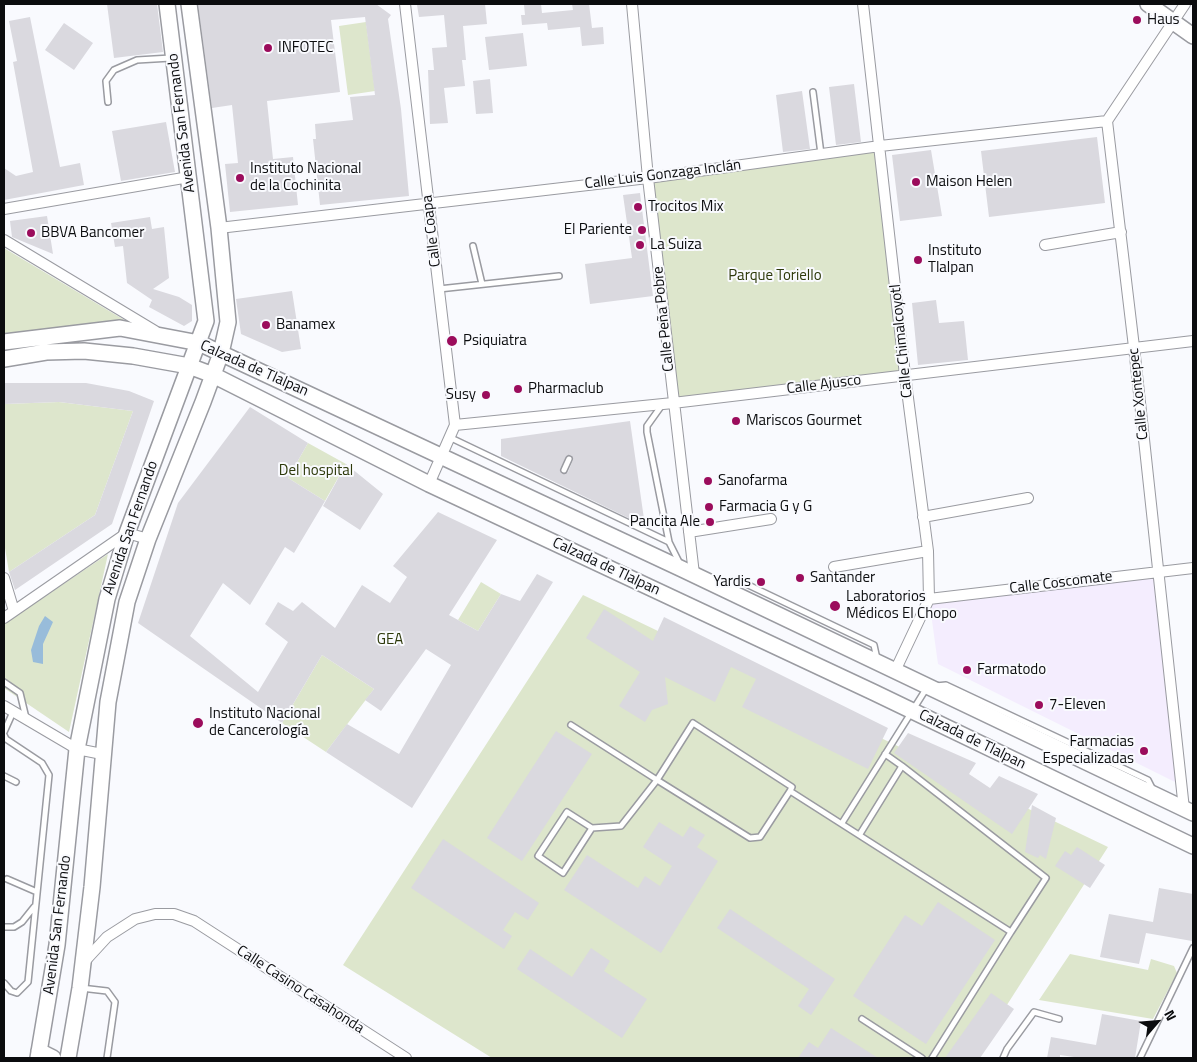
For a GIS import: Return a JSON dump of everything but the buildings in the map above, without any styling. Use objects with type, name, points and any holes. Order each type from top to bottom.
[{"type":"main road","name":"Avenida San Fernando","points":[[39,1055],[57,945],[77,749],[107,599],[127,533],[189,366],[199,344],[206,320],[167,4]]},
{"type":"main road","name":"Avenida San Fernando","points":[[68,1058],[80,988],[92,887],[108,702],[127,602],[148,539],[213,376],[221,353],[228,322],[218,228],[189,4]]},
{"type":"main road","points":[[1148,4],[1193,36]]},
{"type":"main road","name":"Calzada de Tlalpan","points":[[4,342],[120,328],[199,344],[688,571],[1189,811]]},
{"type":"main road","name":"Calzada de Tlalpan","points":[[4,359],[46,352],[84,351],[133,356],[189,366],[213,376],[428,484],[912,711],[1193,846]]},
{"type":"main road","points":[[74,788],[77,794],[88,796],[100,785]]},
{"type":"main road","points":[[39,1055],[53,1058]]},
{"type":"street","name":"Calle Coapa","points":[[405,4],[454,425],[428,484]]},
{"type":"street","name":"Calle Peña Pobre","points":[[632,4],[648,178],[688,532],[688,571]]},
{"type":"street","name":"Calle Chimalcoyotl","points":[[863,4],[905,374],[928,551],[929,599],[895,671]]},
{"type":"street","points":[[1107,121],[1185,4]]},
{"type":"street","name":"Calle Luis Gonzaga Inclán","points":[[218,228],[648,178],[880,146],[1107,121]]},
{"type":"street","name":"Calle Xontepec","points":[[1107,121],[1158,572],[1189,811]]},
{"type":"street","points":[[4,209],[189,178]]},
{"type":"street","points":[[1045,245],[1121,232]]},
{"type":"street","points":[[4,240],[162,336]]},
{"type":"street","name":"Calle Ajusco","points":[[454,425],[673,403],[1193,341]]},
{"type":"street","points":[[923,516],[1028,498]]},
{"type":"street","points":[[688,532],[771,519]]},
{"type":"street","points":[[4,618],[127,533],[148,539]]},
{"type":"street","points":[[834,567],[928,551]]},
{"type":"street","name":"Calle Coscomate","points":[[929,599],[1193,568]]},
{"type":"street","points":[[4,578],[14,611]]},
{"type":"street","points":[[8,709],[77,749],[102,754]]},
{"type":"street","name":"Calle Casino Casahonda","points":[[83,963],[108,937],[135,919],[155,914],[174,914],[194,921],[406,1058]]},
{"type":"lane","points":[[108,102],[106,81],[114,70],[137,60],[174,58]]},
{"type":"lane","points":[[813,92],[821,154]]},
{"type":"lane","points":[[473,246],[482,284]]},
{"type":"lane","points":[[438,289],[559,276]]},
{"type":"lane","points":[[662,404],[647,426],[647,432],[669,542],[688,571]]},
{"type":"lane","points":[[449,437],[669,542]]},
{"type":"lane","points":[[564,470],[569,458]]},
{"type":"lane","points":[[4,682],[20,693],[26,721]]},
{"type":"lane","points":[[842,823],[927,687]]},
{"type":"lane","points":[[4,983],[11,991],[18,993],[26,986],[49,775],[42,763],[6,739],[4,733],[8,709]]},
{"type":"lane","points":[[572,724],[657,780],[750,838],[760,837],[792,787],[693,723],[657,780],[621,826],[592,828],[567,812],[538,856],[563,873],[592,828]]},
{"type":"lane","points":[[885,754],[1046,878],[932,1058]]},
{"type":"lane","points":[[860,834],[902,766]]},
{"type":"lane","points":[[4,776],[16,782]]},
{"type":"lane","points":[[790,791],[1011,932]]},
{"type":"lane","points":[[7,879],[37,892]]},
{"type":"lane","points":[[4,927],[14,927],[22,922],[36,904]]},
{"type":"lane","points":[[1140,1058],[1193,948]]},
{"type":"lane","points":[[80,988],[107,991],[115,1002],[107,1058]]},
{"type":"lane","points":[[1003,1058],[1006,1050],[1034,1012],[1059,1019]]},
{"type":"lane","points":[[862,1019],[922,1058]]},
{"type":"shaded area","points":[[1158,572],[1181,785],[938,664],[929,599]]},
{"type":"green space","points":[[366,22],[375,91],[348,95],[339,26]]},
{"type":"green space","name":"Parque Toriello","points":[[880,146],[905,375],[673,403],[648,178]]},
{"type":"green space","points":[[4,248],[126,321],[4,339]]},
{"type":"green space","points":[[59,402],[133,411],[95,515],[9,572],[4,542],[4,404]]},
{"type":"green space","name":"Del hospital","points":[[308,443],[346,464],[325,501],[288,478]]},
{"type":"green space","points":[[108,554],[69,732],[4,688],[4,624]]},
{"type":"green space","points":[[481,582],[501,594],[478,631],[458,620]]},
{"type":"green space","points":[[583,595],[1108,847],[973,1058],[492,1058],[343,965]]},
{"type":"green space","points":[[322,655],[374,689],[326,752],[282,723]]},
{"type":"green space","points":[[1070,954],[1148,970],[1151,959],[1174,966],[1177,973],[1153,1019],[1039,1000]]},
{"type":"water","points":[[45,616],[53,622],[43,644],[43,664],[33,662],[31,650],[39,626]]},
{"type":"place","name":"Haus","points":[[1137,20]]},
{"type":"place","name":"INFOTEC","points":[[268,48]]},
{"type":"place","name":"Instituto Nacional de la Cochinita","points":[[240,178]]},
{"type":"place","name":"Maison Helen","points":[[916,182]]},
{"type":"place","name":"Trocitos Mix","points":[[638,207]]},
{"type":"place","name":"El Pariente","points":[[642,230]]},
{"type":"place","name":"BBVA Bancomer","points":[[31,233]]},
{"type":"place","name":"La Suiza","points":[[640,245]]},
{"type":"place","name":"Instituto Tlalpan","points":[[918,260]]},
{"type":"place","name":"Banamex","points":[[266,325]]},
{"type":"place","name":"Psiquiatra","points":[[452,341]]},
{"type":"place","name":"Pharmaclub","points":[[518,389]]},
{"type":"place","name":"Susy","points":[[486,395]]},
{"type":"place","name":"Mariscos Gourmet","points":[[736,421]]},
{"type":"place","name":"Sanofarma","points":[[708,481]]},
{"type":"place","name":"Farmacia G y G","points":[[709,507]]},
{"type":"place","name":"Pancita Ale","points":[[710,522]]},
{"type":"place","name":"Santander","points":[[800,578]]},
{"type":"place","name":"Yardis","points":[[761,582]]},
{"type":"place","name":"Laboratorios Médicos El Chopo","points":[[835,606]]},
{"type":"place","name":"Farmatodo","points":[[967,670]]},
{"type":"place","name":"7-Eleven","points":[[1039,705]]},
{"type":"place","name":"Instituto Nacional de Cancerología","points":[[198,723]]},
{"type":"place","name":"Farmacias Especializadas","points":[[1144,751]]},
{"type":"park label","name":"GEA","points":[[390,640]]}]
